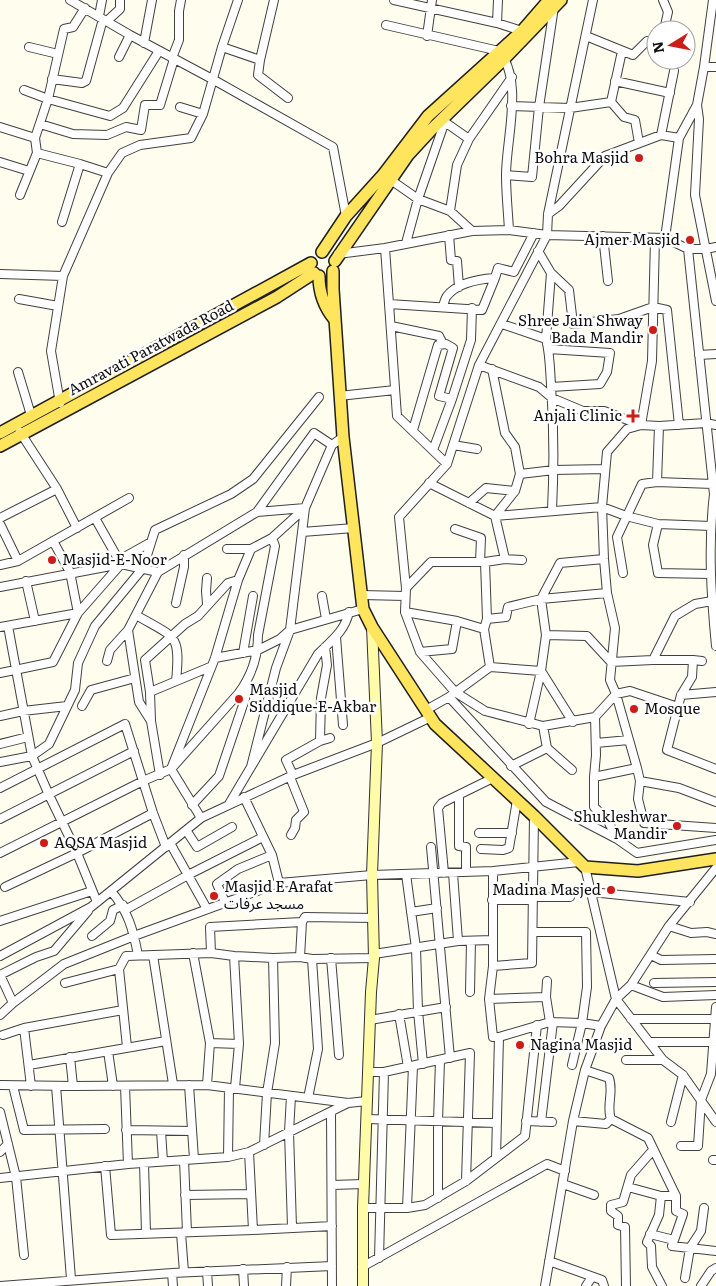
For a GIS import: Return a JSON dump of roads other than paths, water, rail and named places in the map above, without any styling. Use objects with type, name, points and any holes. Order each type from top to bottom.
[{"type":"main road","points":[[315,271],[324,277],[336,262],[386,178],[428,116],[502,55],[539,6],[555,2]]},
{"type":"main road","points":[[322,252],[346,216],[443,120],[502,55],[555,2]]},
{"type":"main road","points":[[335,320],[325,307],[319,289],[315,271],[316,254],[327,253],[336,262]]},
{"type":"main road","points":[[336,262],[333,289],[343,437],[363,609],[372,627],[435,724],[534,816],[582,864],[638,871],[716,859]]},
{"type":"main road","name":"Amravati Paratwada Road","points":[[0,446],[22,434],[61,406],[315,271]]},
{"type":"main road","name":"Amravati Paratwada Road","points":[[0,433],[31,415],[61,406]]},
{"type":"main road","points":[[363,1286],[363,1208],[374,956],[372,875],[377,743],[372,627]]},
{"type":"street","points":[[70,0],[83,5],[130,35],[214,80],[333,148],[346,216]]},
{"type":"street","points":[[52,79],[82,83],[86,81],[103,19],[102,0]]},
{"type":"street","points":[[103,19],[120,9],[120,0]]},
{"type":"street","points":[[144,43],[152,0]]},
{"type":"street","points":[[40,124],[73,134],[107,134],[126,127],[141,130],[145,105],[160,105],[179,40],[181,0]]},
{"type":"street","points":[[61,406],[51,351],[63,276],[108,173],[122,153],[140,145],[191,138],[203,114],[222,47],[238,0]]},
{"type":"street","points":[[274,0],[258,74],[288,98]]},
{"type":"street","points":[[394,0],[522,30]]},
{"type":"street","points":[[427,36],[432,0]]},
{"type":"street","points":[[497,23],[498,0]]},
{"type":"street","points":[[593,0],[548,214],[547,234],[502,324],[479,365],[447,464],[399,516],[405,612],[420,652],[512,766],[546,802],[617,839],[637,853],[716,840]]},
{"type":"street","points":[[663,0],[668,12],[666,20]]},
{"type":"street","points":[[665,238],[679,138],[697,105],[715,1]]},
{"type":"street","points":[[506,176],[532,177],[539,108],[555,2]]},
{"type":"street","points":[[20,195],[28,171],[37,153],[35,138],[48,99],[64,29],[72,27],[83,5]]},
{"type":"street","points":[[386,25],[502,55],[512,77],[506,176],[509,230]]},
{"type":"street","points":[[119,57],[130,35]]},
{"type":"street","points":[[586,36],[633,55],[646,42]]},
{"type":"street","points":[[29,47],[58,54]]},
{"type":"street","points":[[222,47],[260,60]]},
{"type":"street","points":[[611,102],[622,50]]},
{"type":"street","points":[[24,90],[48,99],[110,116],[123,108],[159,51]]},
{"type":"street","points":[[704,67],[716,67]]},
{"type":"street","points":[[661,135],[674,72]]},
{"type":"street","points":[[450,211],[457,166],[469,139],[512,77]]},
{"type":"street","points":[[615,81],[670,93]]},
{"type":"street","points":[[511,106],[570,108],[611,102]]},
{"type":"street","points":[[611,102],[624,117],[635,120],[639,143]]},
{"type":"street","points":[[697,105],[699,119],[695,195],[716,301]]},
{"type":"street","points":[[180,107],[203,114]]},
{"type":"street","points":[[406,244],[443,120],[469,139]]},
{"type":"street","points":[[0,127],[35,138]]},
{"type":"street","points":[[548,214],[558,206],[605,156],[661,135],[679,138]]},
{"type":"street","points":[[37,153],[108,173]]},
{"type":"street","points":[[0,162],[28,171]]},
{"type":"street","points":[[62,222],[80,164]]},
{"type":"street","points":[[386,178],[418,199],[450,211],[472,231]]},
{"type":"street","points":[[336,262],[385,248],[472,231],[509,230],[547,234],[665,238],[688,249],[716,247]]},
{"type":"street","points":[[388,304],[482,310],[498,268],[514,272],[534,233]]},
{"type":"street","points":[[449,235],[451,260],[457,261],[458,286]]},
{"type":"street","points":[[602,236],[608,280]]},
{"type":"street","points":[[641,425],[652,361],[655,238]]},
{"type":"street","points":[[385,248],[397,416],[447,464]]},
{"type":"street","points":[[688,249],[706,423],[713,450],[715,494],[711,526],[713,564],[711,574],[716,646]]},
{"type":"street","points":[[538,251],[551,273],[569,290],[573,324],[619,319],[653,307],[667,310],[679,425]]},
{"type":"street","points":[[551,273],[546,339],[549,349],[552,398],[554,470],[552,510]]},
{"type":"street","points":[[0,274],[63,276]]},
{"type":"street","points":[[443,307],[446,296],[458,286],[486,278],[495,278]]},
{"type":"street","points":[[19,299],[58,306]]},
{"type":"street","points":[[433,450],[471,340],[472,308]]},
{"type":"street","points":[[502,324],[546,339]]},
{"type":"street","points":[[391,326],[439,336],[443,344]]},
{"type":"street","points":[[413,430],[438,345],[446,344],[453,348],[440,396],[452,399]]},
{"type":"street","points":[[549,349],[610,353],[607,372],[600,384],[551,387]]},
{"type":"street","points":[[699,355],[716,354]]},
{"type":"street","points":[[479,365],[539,386],[552,398],[583,411],[604,411],[641,425],[659,426],[706,423],[716,425]]},
{"type":"street","points":[[492,369],[505,433],[515,447],[520,474],[515,491],[495,516]]},
{"type":"street","points":[[18,372],[31,415]]},
{"type":"street","points":[[339,396],[395,390]]},
{"type":"street","points":[[0,762],[32,756],[49,744],[75,690],[78,663],[96,626],[143,568],[155,530],[231,494],[253,479],[319,397]]},
{"type":"street","points":[[15,424],[57,489],[77,528]]},
{"type":"street","points":[[641,425],[627,429],[608,452],[605,469],[602,507],[604,558],[607,593],[614,628],[610,680],[638,768],[640,781],[638,799],[644,824],[716,828]]},
{"type":"street","points":[[656,482],[659,426]]},
{"type":"street","points":[[107,660],[110,650],[128,630],[158,572],[257,512],[314,433],[332,445]]},
{"type":"street","points":[[251,767],[276,668],[290,630],[306,508],[332,445],[343,437]]},
{"type":"street","points":[[453,445],[477,449]]},
{"type":"street","points":[[520,474],[554,470],[605,469]]},
{"type":"street","points":[[623,573],[618,537],[642,484],[656,482],[714,484]]},
{"type":"street","points":[[429,483],[495,516],[602,507],[626,516],[658,524],[711,526]]},
{"type":"street","points":[[469,503],[486,488],[515,491]]},
{"type":"street","points":[[0,518],[57,489]]},
{"type":"street","points":[[0,565],[18,561],[129,498]]},
{"type":"street","points":[[257,512],[306,508]]},
{"type":"street","points":[[227,549],[250,549],[272,538],[306,508]]},
{"type":"street","points":[[495,516],[505,559]]},
{"type":"street","points":[[95,518],[120,562]]},
{"type":"street","points":[[0,524],[18,561]]},
{"type":"street","points":[[658,524],[652,545],[658,573],[711,574]]},
{"type":"street","points":[[302,532],[354,528]]},
{"type":"street","points":[[455,529],[481,538],[486,619],[484,629],[490,667]]},
{"type":"street","points":[[192,805],[219,776],[245,699],[247,682],[258,650],[258,635],[275,546],[272,538]]},
{"type":"street","points":[[54,541],[70,572],[78,613]]},
{"type":"street","points":[[0,673],[53,662],[78,613],[120,562],[151,542]]},
{"type":"street","points":[[171,769],[215,658],[238,580],[250,549]]},
{"type":"street","points":[[176,603],[184,567],[184,555]]},
{"type":"street","points":[[529,724],[541,671],[546,636],[541,599],[560,563],[604,558]]},
{"type":"street","points":[[362,595],[405,592],[430,562],[522,560]]},
{"type":"street","points":[[0,587],[120,562],[158,572]]},
{"type":"street","points":[[207,578],[207,604]]},
{"type":"street","points":[[160,774],[151,721],[150,692],[145,660],[185,624],[198,616],[228,583],[238,580]]},
{"type":"street","points":[[26,581],[35,621]]},
{"type":"street","points":[[486,619],[506,617],[508,607],[541,599],[607,593]]},
{"type":"street","points":[[243,653],[253,596]]},
{"type":"street","points":[[322,596],[326,619]]},
{"type":"street","points":[[653,660],[675,616],[695,604],[712,601]]},
{"type":"street","points":[[215,658],[258,650],[280,639],[290,630],[363,609]]},
{"type":"street","points":[[229,804],[318,654],[336,637],[346,623],[349,612]]},
{"type":"street","points":[[405,612],[457,621],[484,629]]},
{"type":"street","points":[[78,613],[4,626],[16,670],[32,756],[77,853],[92,891],[94,905]]},
{"type":"street","points":[[136,616],[172,636],[179,651],[176,681]]},
{"type":"street","points":[[420,652],[452,649],[457,621]]},
{"type":"street","points":[[128,630],[139,702],[151,721]]},
{"type":"street","points":[[546,636],[587,636],[611,662]]},
{"type":"street","points":[[336,637],[343,725]]},
{"type":"street","points":[[320,741],[321,698],[326,664],[325,647]]},
{"type":"street","points":[[693,660],[692,677],[680,695],[667,750],[716,769]]},
{"type":"street","points":[[611,662],[702,660]]},
{"type":"street","points":[[13,1003],[3,989],[0,975],[36,957],[54,951],[94,905],[201,818],[292,776],[377,743],[428,714],[490,667],[541,671]]},
{"type":"street","points":[[150,692],[210,668]]},
{"type":"street","points":[[541,671],[573,722]]},
{"type":"street","points":[[82,706],[91,690],[135,678]]},
{"type":"street","points":[[0,853],[143,781],[171,769],[247,682]]},
{"type":"street","points":[[452,694],[485,711],[529,724],[543,726],[594,717],[616,694],[634,692],[678,707]]},
{"type":"street","points":[[680,695],[716,692]]},
{"type":"street","points":[[0,716],[23,711],[67,706]]},
{"type":"street","points":[[594,717],[596,743],[594,807],[607,819],[617,839]]},
{"type":"street","points":[[0,788],[125,724],[153,813],[168,845],[207,909]]},
{"type":"street","points":[[543,726],[547,748],[572,770]]},
{"type":"street","points":[[0,744],[28,737]]},
{"type":"street","points":[[291,835],[295,828],[296,820],[304,812],[286,760],[320,741],[330,738]]},
{"type":"street","points":[[596,743],[629,740]]},
{"type":"street","points":[[512,766],[547,748]]},
{"type":"street","points":[[0,820],[134,751]]},
{"type":"street","points":[[594,777],[638,768]]},
{"type":"street","points":[[171,769],[201,818]]},
{"type":"street","points":[[444,874],[438,808],[442,803],[493,778]]},
{"type":"street","points":[[640,781],[679,788],[716,802]]},
{"type":"street","points":[[459,796],[459,846],[466,847],[466,872]]},
{"type":"street","points":[[244,797],[272,855],[279,883]]},
{"type":"street","points":[[481,849],[507,850],[509,848],[517,800]]},
{"type":"street","points":[[5,887],[77,853],[153,813]]},
{"type":"street","points":[[494,966],[532,963],[534,816]]},
{"type":"street","points":[[186,830],[197,847],[232,827]]},
{"type":"street","points":[[479,833],[512,833]]},
{"type":"street","points":[[92,936],[110,921],[113,910],[124,908],[263,837]]},
{"type":"street","points":[[431,847],[450,1058]]},
{"type":"street","points":[[225,902],[218,884],[238,869],[272,855]]},
{"type":"street","points":[[0,1015],[64,964],[134,936],[279,883],[372,875],[444,874],[533,866],[582,864],[592,892],[616,999],[663,1060],[683,1076],[716,1122]]},
{"type":"street","points":[[545,1286],[573,1121],[585,1070],[602,1026],[616,999],[631,985],[669,926],[716,868]]},
{"type":"street","points":[[493,871],[492,940],[494,966],[489,999],[493,1038],[552,1022],[602,1026]]},
{"type":"street","points":[[453,873],[458,941]]},
{"type":"street","points":[[406,874],[416,948],[418,1011],[423,1064]]},
{"type":"street","points":[[1,919],[92,891]]},
{"type":"street","points":[[111,891],[124,908],[134,936],[138,955]]},
{"type":"street","points":[[592,892],[690,902]]},
{"type":"street","points":[[492,900],[570,897]]},
{"type":"street","points":[[0,956],[94,905]]},
{"type":"street","points":[[411,912],[437,908]]},
{"type":"street","points":[[300,957],[302,922],[305,917],[374,918]]},
{"type":"street","points":[[211,953],[210,927],[302,922]]},
{"type":"street","points":[[669,926],[691,933],[707,932],[716,934]]},
{"type":"street","points":[[533,932],[586,932],[587,987],[582,1023],[572,1065]]},
{"type":"street","points":[[127,1047],[119,968],[126,956],[211,953],[273,958],[332,958],[374,956],[458,941],[492,940]]},
{"type":"street","points":[[470,992],[471,941]]},
{"type":"street","points":[[193,953],[210,1043],[207,1085]]},
{"type":"street","points":[[153,955],[174,1084]]},
{"type":"street","points":[[651,955],[661,960],[716,959]]},
{"type":"street","points":[[228,1157],[232,1088],[239,1044],[234,956]]},
{"type":"street","points":[[264,1145],[267,1092],[275,1043],[273,958]]},
{"type":"street","points":[[308,1098],[318,1049],[312,958]]},
{"type":"street","points":[[332,958],[339,1055]]},
{"type":"street","points":[[65,983],[80,977],[119,968]]},
{"type":"street","points":[[541,1122],[552,1022],[546,997],[547,981]]},
{"type":"street","points":[[654,983],[716,982]]},
{"type":"street","points":[[631,985],[664,997],[716,995]]},
{"type":"street","points":[[489,999],[546,997]]},
{"type":"street","points":[[370,1020],[446,1007]]},
{"type":"street","points":[[681,1146],[698,1146],[701,1100],[710,1074],[716,1008]]},
{"type":"street","points":[[3,1035],[24,1028],[123,1010]]},
{"type":"street","points":[[399,1014],[411,1067],[411,1120],[407,1208]]},
{"type":"street","points":[[631,1019],[715,1019]]},
{"type":"street","points":[[363,1208],[407,1208],[425,1205],[466,1181],[525,1136],[537,1025]]},
{"type":"street","points":[[24,1028],[32,1086]]},
{"type":"street","points":[[496,1158],[499,1037]]},
{"type":"street","points":[[29,1065],[166,1041]]},
{"type":"street","points":[[649,1042],[713,1042]]},
{"type":"street","points":[[210,1043],[239,1044]]},
{"type":"street","points":[[108,1051],[113,1086]]},
{"type":"street","points":[[369,1072],[384,1072],[411,1067],[470,1053],[466,1181]]},
{"type":"street","points":[[70,1058],[73,1086]]},
{"type":"street","points":[[626,1060],[663,1060]]},
{"type":"street","points":[[438,1198],[440,1061]]},
{"type":"street","points":[[585,1070],[609,1078],[612,1087],[609,1114],[611,1119],[648,1138],[676,1196],[676,1211],[683,1214],[672,1246],[716,1251]]},
{"type":"street","points":[[379,1258],[384,1072]]},
{"type":"street","points":[[671,1122],[683,1076]]},
{"type":"street","points":[[0,1085],[207,1085],[348,1103],[367,1101]]},
{"type":"street","points":[[189,1085],[194,1159]]},
{"type":"street","points":[[13,1086],[24,1130],[104,1129]]},
{"type":"street","points":[[56,1086],[71,1279]]},
{"type":"street","points":[[125,1086],[128,1164]]},
{"type":"street","points":[[291,1096],[289,1132],[292,1228]]},
{"type":"street","points":[[0,1178],[144,1162],[228,1157],[249,1152],[348,1103]]},
{"type":"street","points":[[0,1112],[1,1124],[16,1176],[24,1255]]},
{"type":"street","points":[[331,1112],[332,1286]]},
{"type":"street","points":[[367,1119],[497,1122]]},
{"type":"street","points":[[573,1121],[606,1124],[611,1119]]},
{"type":"street","points":[[526,1121],[552,1122]]},
{"type":"street","points":[[126,1130],[192,1131]]},
{"type":"street","points":[[161,1131],[163,1161]]},
{"type":"street","points":[[0,1152],[8,1144]]},
{"type":"street","points":[[626,1286],[625,1227],[618,1224],[618,1216],[611,1212],[612,1205],[623,1202],[631,1175],[653,1150]]},
{"type":"street","points":[[249,1152],[252,1230]]},
{"type":"street","points":[[184,1160],[184,1272]]},
{"type":"street","points":[[144,1162],[146,1233]]},
{"type":"street","points":[[362,1266],[547,1164],[565,1171]]},
{"type":"street","points":[[105,1166],[111,1235],[332,1226]]},
{"type":"street","points":[[332,1185],[364,1184]]},
{"type":"street","points":[[563,1184],[594,1195]]},
{"type":"street","points":[[628,1187],[661,1196],[676,1196]]},
{"type":"street","points":[[185,1195],[251,1194]]},
{"type":"street","points":[[661,1196],[659,1215],[647,1242],[651,1246],[652,1267],[662,1286]]},
{"type":"street","points":[[685,1278],[690,1248],[701,1231],[704,1208]]},
{"type":"street","points":[[650,1234],[674,1240]]},
{"type":"street","points":[[549,1261],[602,1280],[604,1286]]},
{"type":"street","points":[[0,1286],[39,1284],[71,1279],[84,1282],[184,1272],[332,1266]]},
{"type":"street","points":[[286,1286],[288,1267]]},
{"type":"street","points":[[701,1286],[711,1271],[716,1268]]},
{"type":"street","points":[[243,1269],[244,1286]]},
{"type":"street","points":[[207,1272],[208,1286]]},
{"type":"street","points":[[172,1273],[173,1286]]},
{"type":"street","points":[[128,1277],[129,1286]]},
{"type":"street","points":[[586,1286],[592,1277]]},
{"type":"place","name":"Bohra Masjid","points":[[639,158]]},
{"type":"place","name":"Ajmer Masjid","points":[[690,240]]},
{"type":"place","name":"Shree Jain Shway Bada Mandir","points":[[653,330]]},
{"type":"place","name":"Anjali Clinic","points":[[633,416]]},
{"type":"place","name":"Masjid-E-Noor","points":[[52,560]]},
{"type":"place","name":"Masjid Siddique-E-Akbar","points":[[239,699]]},
{"type":"place","name":"Mosque","points":[[634,709]]},
{"type":"place","name":"Shukleshwar Mandir","points":[[677,826]]},
{"type":"place","name":"AQSA Masjid","points":[[44,843]]},
{"type":"place","name":"Madina Masjed","points":[[611,890]]},
{"type":"place","name":"Masjid E Arafat مسجد عرفات","points":[[214,896]]},
{"type":"place","name":"Nagina Masjid","points":[[520,1045]]}]
